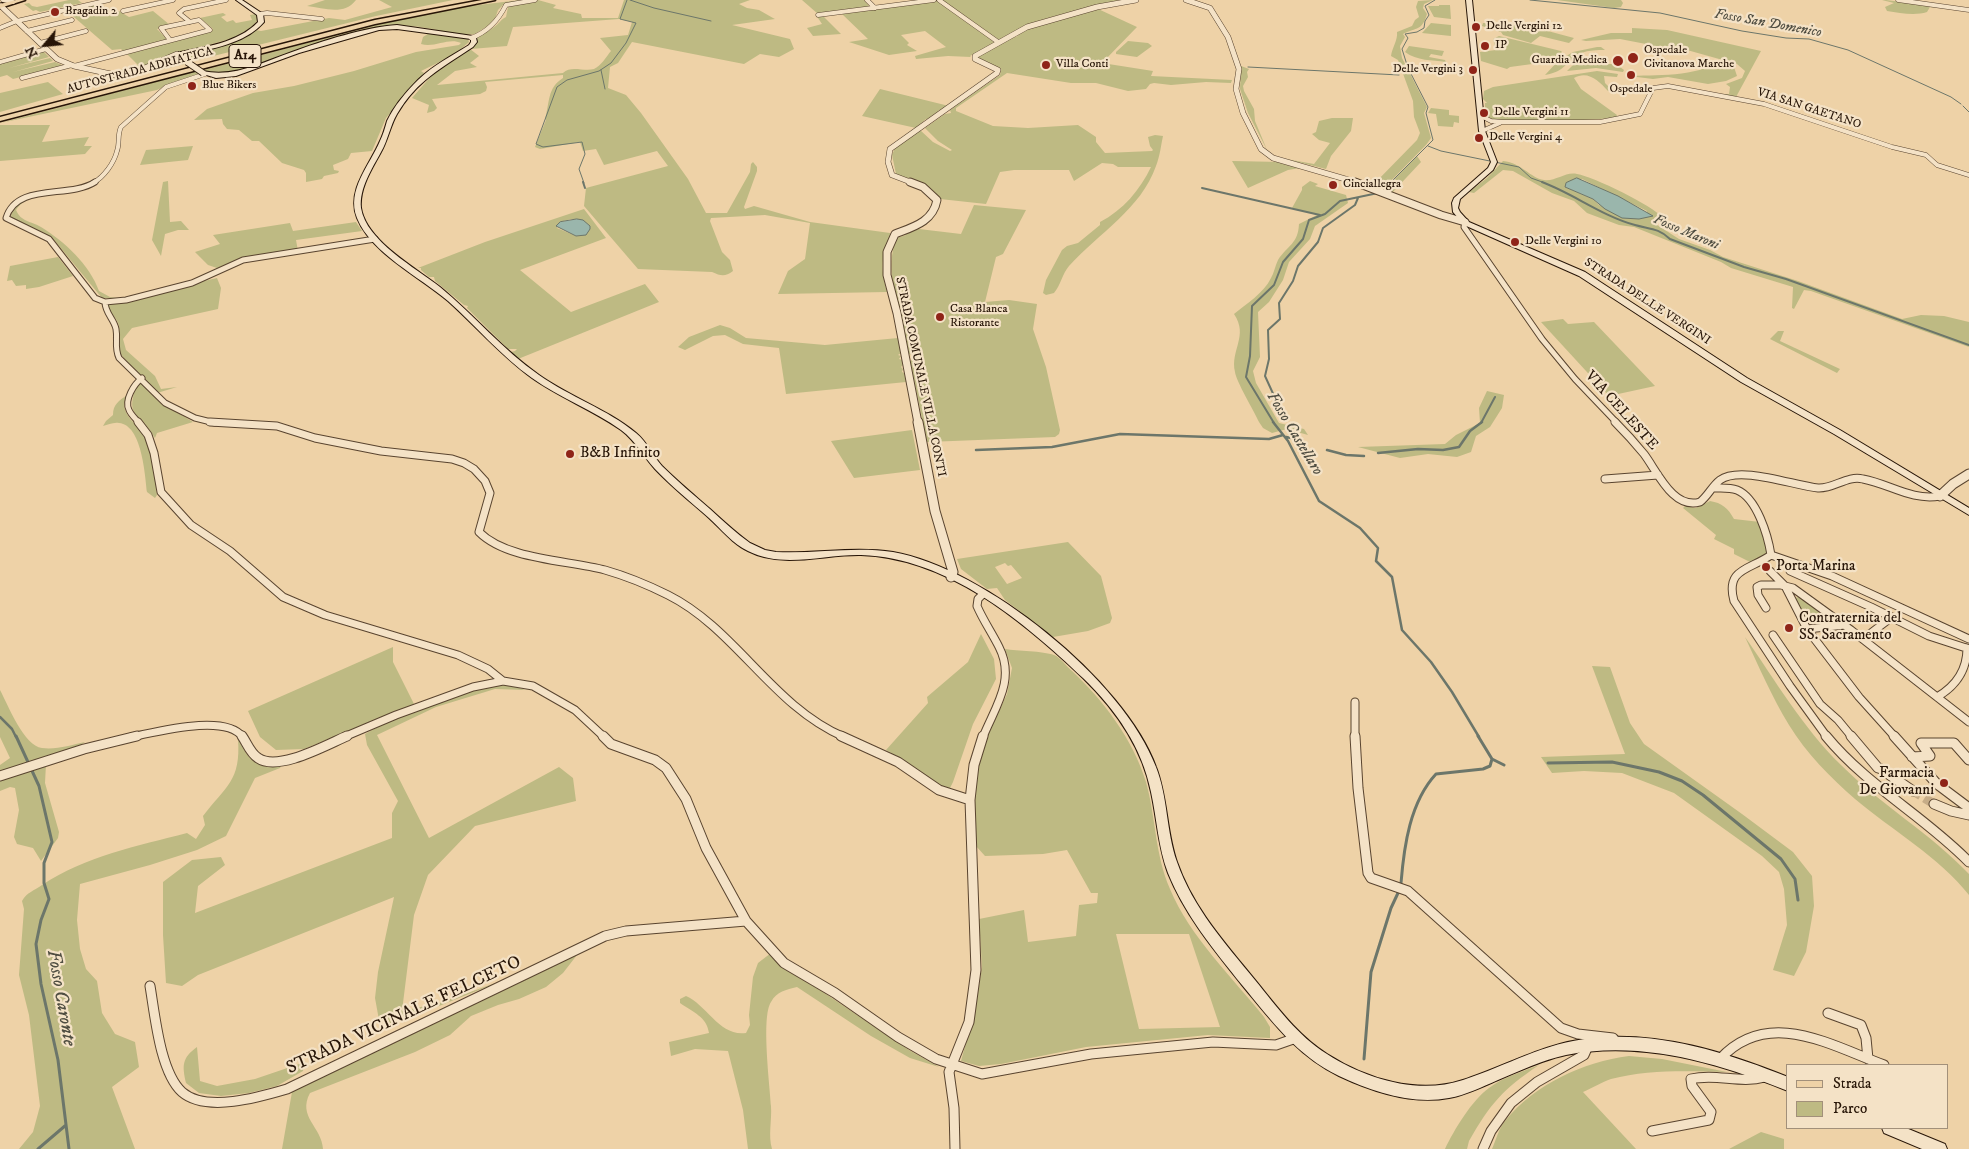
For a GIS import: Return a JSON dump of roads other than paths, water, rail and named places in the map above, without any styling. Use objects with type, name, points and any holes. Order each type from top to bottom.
[{"type":"highway","name":"AUTOSTRADA ADRIATICA","points":[[0,118],[355,24],[473,0]]},
{"type":"highway","name":"AUTOSTRADA ADRIATICA","points":[[0,118],[375,22],[492,0]]},
{"type":"main road","points":[[2,3],[22,0]]},
{"type":"main road","points":[[239,0],[260,14],[261,22],[258,27],[250,32],[196,50],[182,57],[204,73],[218,76],[236,74],[297,52],[379,28],[397,27],[471,38],[474,42],[470,46],[429,72],[393,115],[358,196],[358,209],[361,219],[375,239],[447,296],[495,343],[531,374],[632,434],[663,471],[752,550],[776,556],[858,552],[885,554],[915,561],[983,594],[1021,619],[1091,679],[1119,713],[1147,758],[1155,782],[1169,856],[1190,907],[1208,933],[1296,1038],[1312,1052],[1354,1075],[1396,1090],[1416,1093],[1440,1093],[1462,1088],[1538,1057],[1567,1048],[1618,1044],[1642,1045],[1720,1059],[1786,1083]]},
{"type":"main road","points":[[1465,222],[1457,214],[1455,202],[1460,195],[1486,173],[1494,162],[1482,131],[1470,0]]},
{"type":"main road","name":"STRADA DELLE VERGINI","points":[[1465,222],[1582,274],[1736,375],[1837,432],[1969,512]]},
{"type":"main road","points":[[1891,1129],[1940,1149]]},
{"type":"street","points":[[0,27],[96,1],[109,0]]},
{"type":"street","points":[[123,11],[172,0],[184,9]]},
{"type":"street","points":[[190,22],[178,13],[184,9],[226,0]]},
{"type":"street","points":[[471,38],[494,25],[508,4],[535,0]]},
{"type":"street","points":[[867,0],[875,8]]},
{"type":"street","points":[[818,15],[934,0]]},
{"type":"street","points":[[939,0],[998,42]]},
{"type":"street","name":"STRADA COMUNALE VILLA CONTI","points":[[951,577],[953,572],[936,511],[897,313],[887,274],[887,252],[895,234],[924,223],[936,205],[937,200],[923,187],[892,175],[888,152],[996,75],[997,69],[974,57],[998,42],[1027,27],[1097,7],[1136,0]]},
{"type":"street","points":[[1186,0],[1212,10],[1228,37],[1238,69],[1236,89],[1239,101],[1263,152],[1273,158],[1319,170],[1465,222]]},
{"type":"street","points":[[1898,0],[1969,10]]},
{"type":"street","points":[[2,3],[15,22],[57,59],[73,66],[120,76],[137,72],[166,58],[182,57]]},
{"type":"street","points":[[260,14],[267,13],[322,19]]},
{"type":"street","points":[[27,31],[72,20]]},
{"type":"street","points":[[22,78],[210,30],[199,20],[160,28],[170,40]]},
{"type":"street","points":[[40,43],[86,31]]},
{"type":"street","points":[[0,62],[46,49]]},
{"type":"street","points":[[204,73],[166,87],[121,127],[117,134],[118,152],[101,179],[64,191],[27,196],[12,204],[6,218],[49,239],[95,298],[105,302],[126,300],[192,283],[243,260],[375,239]]},
{"type":"street","name":"VIA SAN GAETANO","points":[[1482,131],[1492,123],[1502,122],[1600,122],[1637,116],[1643,110],[1653,88],[1668,86],[1764,104],[1892,147],[1926,155],[1937,165],[1969,175]]},
{"type":"street","points":[[1481,119],[1492,123]]},
{"type":"street","name":"VIA CELESTE","points":[[1465,222],[1464,227],[1541,338],[1568,371],[1640,448],[1658,475],[1675,494],[1688,503],[1695,504],[1701,502],[1719,480],[1732,475],[1819,488],[1832,487],[1857,478],[1877,483],[1915,498],[1940,496]]},
{"type":"street","points":[[105,302],[105,307],[115,325],[114,344],[119,358],[142,378],[165,403],[215,423],[277,426],[315,438],[381,451],[452,459],[464,463],[474,469],[488,487],[489,500],[480,532],[482,537],[488,541],[512,550],[605,570],[686,605],[801,713],[840,736],[891,758],[935,789],[952,796],[970,800]]},
{"type":"street","points":[[142,378],[133,386],[127,403],[128,408],[148,435],[154,453],[161,492],[191,525],[230,551],[283,597],[325,615],[458,655],[488,669],[502,681]]},
{"type":"street","points":[[1940,496],[1953,484],[1969,474]]},
{"type":"street","points":[[1605,479],[1658,475]]},
{"type":"street","points":[[1713,488],[1736,489],[1749,497],[1770,548],[1771,555],[1764,566],[1742,570],[1734,576],[1730,592],[1734,601],[1799,698],[1824,733],[1852,764],[1880,789],[1951,844],[1969,862]]},
{"type":"street","points":[[1771,555],[1832,576],[1969,639]]},
{"type":"street","points":[[1764,566],[1785,586],[1807,629],[1859,697],[1946,792],[1969,808]]},
{"type":"street","points":[[1790,571],[1892,617],[1929,636],[1968,649],[1965,669],[1943,694],[1937,697]]},
{"type":"street","points":[[1766,608],[1758,595],[1757,587],[1761,585],[1793,588],[1845,625],[1969,722]]},
{"type":"street","points":[[955,1149],[954,1108],[949,1072],[970,1022],[976,970],[970,800],[974,765],[980,742],[1004,688],[1006,672],[1002,654],[977,606],[978,599],[983,594]]},
{"type":"street","points":[[1863,640],[1892,617]]},
{"type":"street","points":[[1807,629],[1845,625]]},
{"type":"street","points":[[1773,635],[1820,704],[1838,720],[1879,768],[1913,791]]},
{"type":"street","points":[[0,776],[62,756],[137,736],[193,727],[218,726],[233,728],[238,731],[254,756],[260,760],[276,762],[308,752],[454,693],[488,683],[516,681],[554,696],[575,710],[611,744],[654,760],[666,768],[686,799],[706,848],[746,921],[784,963],[835,993],[918,1050],[951,1064],[982,1074],[1090,1054],[1213,1042],[1276,1045],[1296,1038]]},
{"type":"street","points":[[1355,702],[1354,728],[1359,787],[1368,874],[1371,878],[1408,891],[1561,1028],[1578,1034],[1613,1038],[1618,1044]]},
{"type":"street","points":[[1912,757],[1930,756],[1920,743],[1955,743],[1969,760]]},
{"type":"street","points":[[1934,804],[1969,815]]},
{"type":"street","name":"STRADA VICINALE FELCETO","points":[[150,986],[162,1047],[174,1080],[183,1093],[196,1099],[234,1102],[259,1098],[287,1089],[604,936],[626,931],[746,921]]},
{"type":"street","points":[[1828,1013],[1860,1025],[1866,1038],[1868,1059]]},
{"type":"street","points":[[1720,1059],[1738,1042],[1754,1035],[1770,1032],[1824,1043],[1881,1064]]},
{"type":"street","points":[[1483,1149],[1494,1125],[1514,1098],[1529,1085],[1584,1055],[1588,1045]]},
{"type":"street","points":[[1652,1131],[1709,1120],[1711,1112],[1692,1086],[1691,1078],[1747,1080],[1759,1079],[1768,1075]]},
{"type":"water","points":[[1577,178],[1618,196],[1653,216],[1639,219],[1622,218],[1605,209],[1593,199],[1565,187],[1566,183]]},
{"type":"water","points":[[577,219],[583,220],[590,226],[586,235],[576,236],[556,226],[560,222]]},
{"type":"waterway","points":[[584,183],[579,169],[585,154],[582,142],[543,147],[536,144],[557,87],[567,80],[599,71],[611,63],[626,43],[636,23],[620,19],[627,0]]},
{"type":"waterway","points":[[630,0],[654,8],[711,21]]},
{"type":"waterway","name":"Fosso Castellaro","points":[[1383,190],[1433,140],[1426,113],[1428,107],[1408,68],[1402,49],[1408,38],[1405,34],[1417,32],[1424,28],[1425,21],[1429,15],[1425,6],[1435,0]]},
{"type":"waterway","name":"Fosso San Domenico","points":[[1530,0],[1660,13],[1742,31],[1786,38],[1809,39],[1848,50],[1951,97],[1961,104]]},
{"type":"waterway","points":[[1248,67],[1399,75]]},
{"type":"waterway","points":[[601,70],[605,89]]},
{"type":"waterway","name":"Fosso San Domenico","points":[[1963,106],[1969,112]]},
{"type":"waterway","name":"Fosso Maroni","points":[[1428,146],[1441,151],[1519,167],[1531,178],[1545,183]]},
{"type":"waterway","points":[[583,182],[585,188]]},
{"type":"waterway","name":"Fosso Maroni","points":[[1542,182],[1600,211],[1623,221],[1658,231],[1670,239],[1744,267],[1786,279],[1969,345]]},
{"type":"waterway","points":[[1202,188],[1320,215]]},
{"type":"waterway","name":"Fosso Castellaro","points":[[1274,423],[1246,377],[1250,356],[1252,306],[1274,285],[1283,262],[1303,239],[1309,220],[1325,214],[1340,201],[1378,193]]},
{"type":"waterway","points":[[1281,411],[1265,376],[1269,359],[1268,330],[1280,319],[1279,303],[1293,281],[1298,266],[1318,242],[1323,228],[1355,205],[1358,198]]},
{"type":"waterway","points":[[1481,423],[1495,397]]},
{"type":"waterway","name":"Fosso Castellaro","points":[[1273,422],[1288,441],[1319,501],[1360,528],[1378,548],[1376,561],[1392,577],[1402,630],[1431,662],[1452,692],[1479,737]]},
{"type":"waterway","points":[[1378,453],[1418,449],[1443,450],[1459,447],[1470,431],[1481,423]]},
{"type":"waterway","points":[[976,450],[1052,447],[1120,434],[1269,439],[1283,435]]},
{"type":"waterway","points":[[1286,437],[1302,440]]},
{"type":"waterway","points":[[1327,450],[1346,455],[1364,456]]},
{"type":"waterway","name":"Fosso Caronte","points":[[0,717],[12,729],[16,737]]},
{"type":"waterway","name":"Fosso Caronte","points":[[16,736],[39,786],[52,842],[44,863],[44,883],[49,899],[41,920],[36,944],[41,984],[58,1060],[69,1149]]},
{"type":"waterway","name":"Fosso Castellaro","points":[[1478,736],[1492,759]]},
{"type":"waterway","name":"Fosso Castellaro","points":[[1401,883],[1410,825],[1414,811],[1427,785],[1436,774],[1483,769],[1490,766],[1492,759]]},
{"type":"waterway","points":[[1492,759],[1504,765]]},
{"type":"waterway","points":[[1548,763],[1612,762],[1659,772],[1682,781],[1703,795],[1781,859],[1795,879],[1798,900]]},
{"type":"waterway","name":"Fosso Castellaro","points":[[1364,1059],[1371,972],[1391,908],[1398,893]]},
{"type":"waterway","points":[[38,1149],[66,1125]]},
{"type":"tunnel","points":[[1763,566],[1770,571]]},
{"type":"tunnel","points":[[1913,791],[1934,804]]},
{"type":"place","name":"Bragadin 2","points":[[55,12]]},
{"type":"place","name":"Delle Vergini 12","points":[[1476,27]]},
{"type":"place","name":"IP","points":[[1485,46]]},
{"type":"place","name":"Ospedale Civitanova Marche","points":[[1633,58]]},
{"type":"place","name":"Guardia Medica","points":[[1618,61]]},
{"type":"place","name":"Villa Conti","points":[[1046,65]]},
{"type":"place","name":"Delle Vergini 3","points":[[1473,70]]},
{"type":"place","name":"Ospedale","points":[[1631,75]]},
{"type":"place","name":"Blue Bikers","points":[[192,86]]},
{"type":"place","name":"Delle Vergini 11","points":[[1484,113]]},
{"type":"place","name":"Delle Vergini 4","points":[[1479,138]]},
{"type":"place","name":"Cinciallegra","points":[[1333,185]]},
{"type":"place","name":"Delle Vergini 10","points":[[1515,242]]},
{"type":"place","name":"Casa Blanca Ristorante","points":[[940,317]]},
{"type":"place","name":"B&B Infinito","points":[[570,454]]},
{"type":"place","name":"Porta Marina","points":[[1766,567]]},
{"type":"place","name":"Contraternita del SS. Sacramento","points":[[1789,628]]},
{"type":"place","name":"Farmacia De Giovanni","points":[[1944,783]]}]
